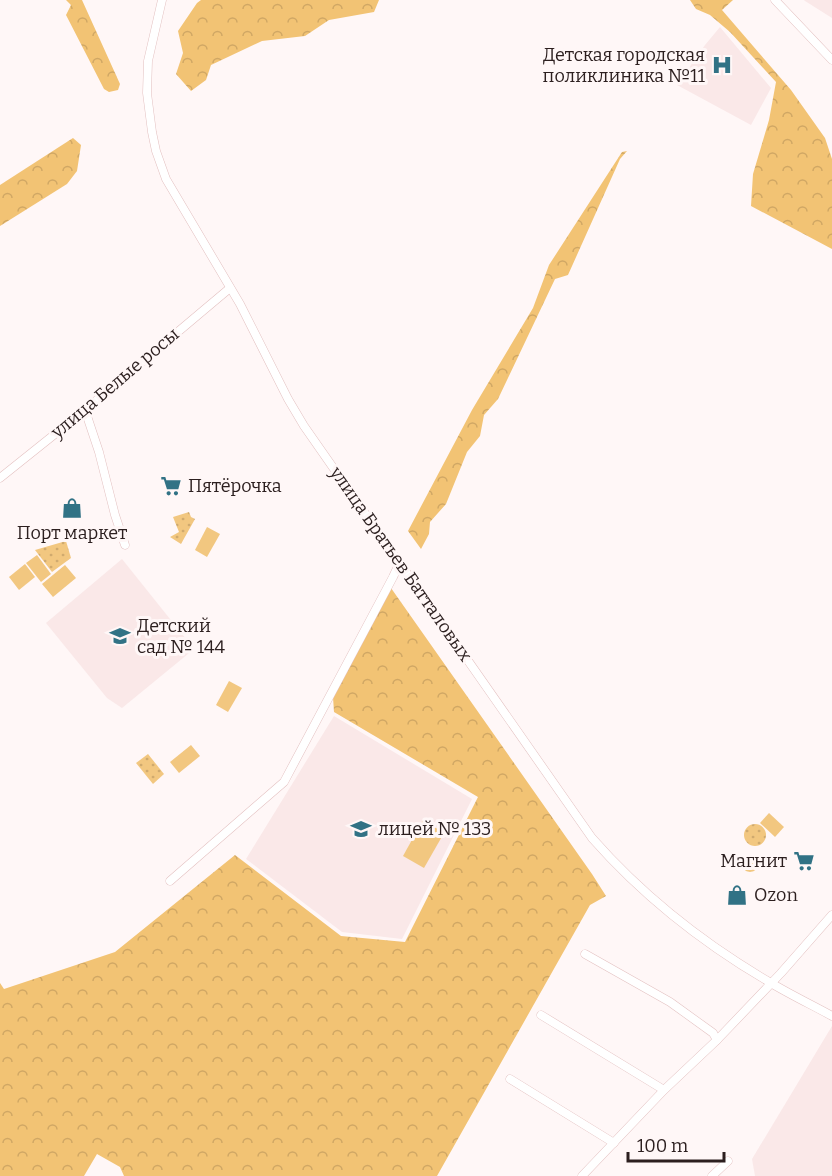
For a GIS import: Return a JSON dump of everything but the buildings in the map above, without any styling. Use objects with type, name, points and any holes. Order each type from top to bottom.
[{"type":"street","name":"улица Братьев Батталовых","points":[[162,0],[148,61],[147,93],[156,151],[166,179],[240,304],[304,426],[592,838],[641,890],[691,931],[771,983],[832,1016]]},
{"type":"street","points":[[774,0],[832,60]]},
{"type":"street","name":"улица Белые росы","points":[[0,478],[230,288]]},
{"type":"street","points":[[85,410],[125,545]]},
{"type":"street","points":[[170,881],[284,782],[400,562]]},
{"type":"street","points":[[582,1176],[664,1090],[717,1040],[832,915]]},
{"type":"street","points":[[585,954],[670,1002],[713,1033],[717,1040]]},
{"type":"street","points":[[541,1015],[664,1090]]},
{"type":"street","points":[[510,1079],[614,1143]]},
{"type":"street","points":[[712,1176],[728,1161]]},
{"type":"shaded area","points":[[832,0],[832,18],[805,1]]},
{"type":"shaded area","name":"Детская городская поликлиника №11","points":[[720,27],[771,88],[751,125],[677,85]]},
{"type":"shaded area","points":[[189,512],[195,519],[181,544],[170,537],[179,532],[173,517]]},
{"type":"shaded area","points":[[207,527],[220,534],[207,557],[195,550]]},
{"type":"shaded area","points":[[66,541],[71,558],[52,572],[35,550]]},
{"type":"shaded area","points":[[37,555],[51,574],[41,582],[26,563]]},
{"type":"shaded area","name":"Детский сад № 144","points":[[122,559],[194,649],[122,708],[107,698],[46,623]]},
{"type":"shaded area","points":[[25,564],[35,577],[19,590],[9,577]]},
{"type":"shaded area","points":[[65,565],[76,578],[53,597],[42,584]]},
{"type":"shaded area","points":[[229,681],[242,688],[228,712],[216,705]]},
{"type":"shaded area","name":"лицей № 133","points":[[334,716],[472,799],[402,939],[342,932],[246,859]]},
{"type":"shaded area","points":[[191,745],[200,756],[179,773],[170,762]]},
{"type":"shaded area","points":[[148,754],[164,774],[153,784],[136,763]]},
{"type":"shaded area","points":[[769,813],[784,827],[775,837],[760,823]]},
{"type":"shaded area","points":[[423,820],[444,833],[424,868],[403,856]]},
{"type":"shaded area","points":[[755,824],[763,827],[766,835],[763,843],[755,846],[747,843],[744,835],[747,827]]},
{"type":"shaded area","points":[[746,854],[754,854],[759,859],[757,870],[746,872],[741,867],[741,859]]},
{"type":"shaded area","points":[[832,1026],[832,1176],[755,1176],[752,1159]]},
{"type":"green space","points":[[66,0],[82,0],[120,84],[118,90],[109,92],[104,89],[66,15],[71,5]]},
{"type":"green space","points":[[201,0],[379,0],[374,12],[329,20],[305,36],[262,41],[211,65],[206,80],[191,91],[176,74],[183,53],[178,31]]},
{"type":"green space","points":[[690,0],[733,0],[722,10],[791,90],[825,138],[832,159],[832,249],[751,206],[753,174],[769,120],[776,82],[730,32],[710,15],[696,9]]},
{"type":"green space","points":[[73,138],[81,145],[77,171],[67,184],[0,226],[0,185]]},
{"type":"green space","points":[[627,151],[620,159],[568,275],[555,279],[498,399],[484,415],[480,436],[467,452],[446,504],[430,522],[429,534],[421,549],[408,531],[472,410],[533,308],[549,265],[622,152]]},
{"type":"green space","points":[[391,588],[606,896],[590,905],[437,1176],[124,1176],[120,1167],[97,1154],[84,1176],[0,1176],[0,983],[4,989],[115,952],[235,855],[341,936],[405,942],[478,797],[334,712],[333,697],[379,606]]},
{"type":"place","name":"Детская городская поликлиника №11","points":[[722,65]]},
{"type":"place","name":"Пятёрочка","points":[[171,486]]},
{"type":"place","name":"Порт маркет","points":[[72,508]]},
{"type":"place","name":"Детский сад № 144","points":[[120,636]]},
{"type":"place","name":"лицей № 133","points":[[361,829]]},
{"type":"place","name":"Магнит","points":[[804,861]]},
{"type":"place","name":"Ozon","points":[[737,895]]}]
